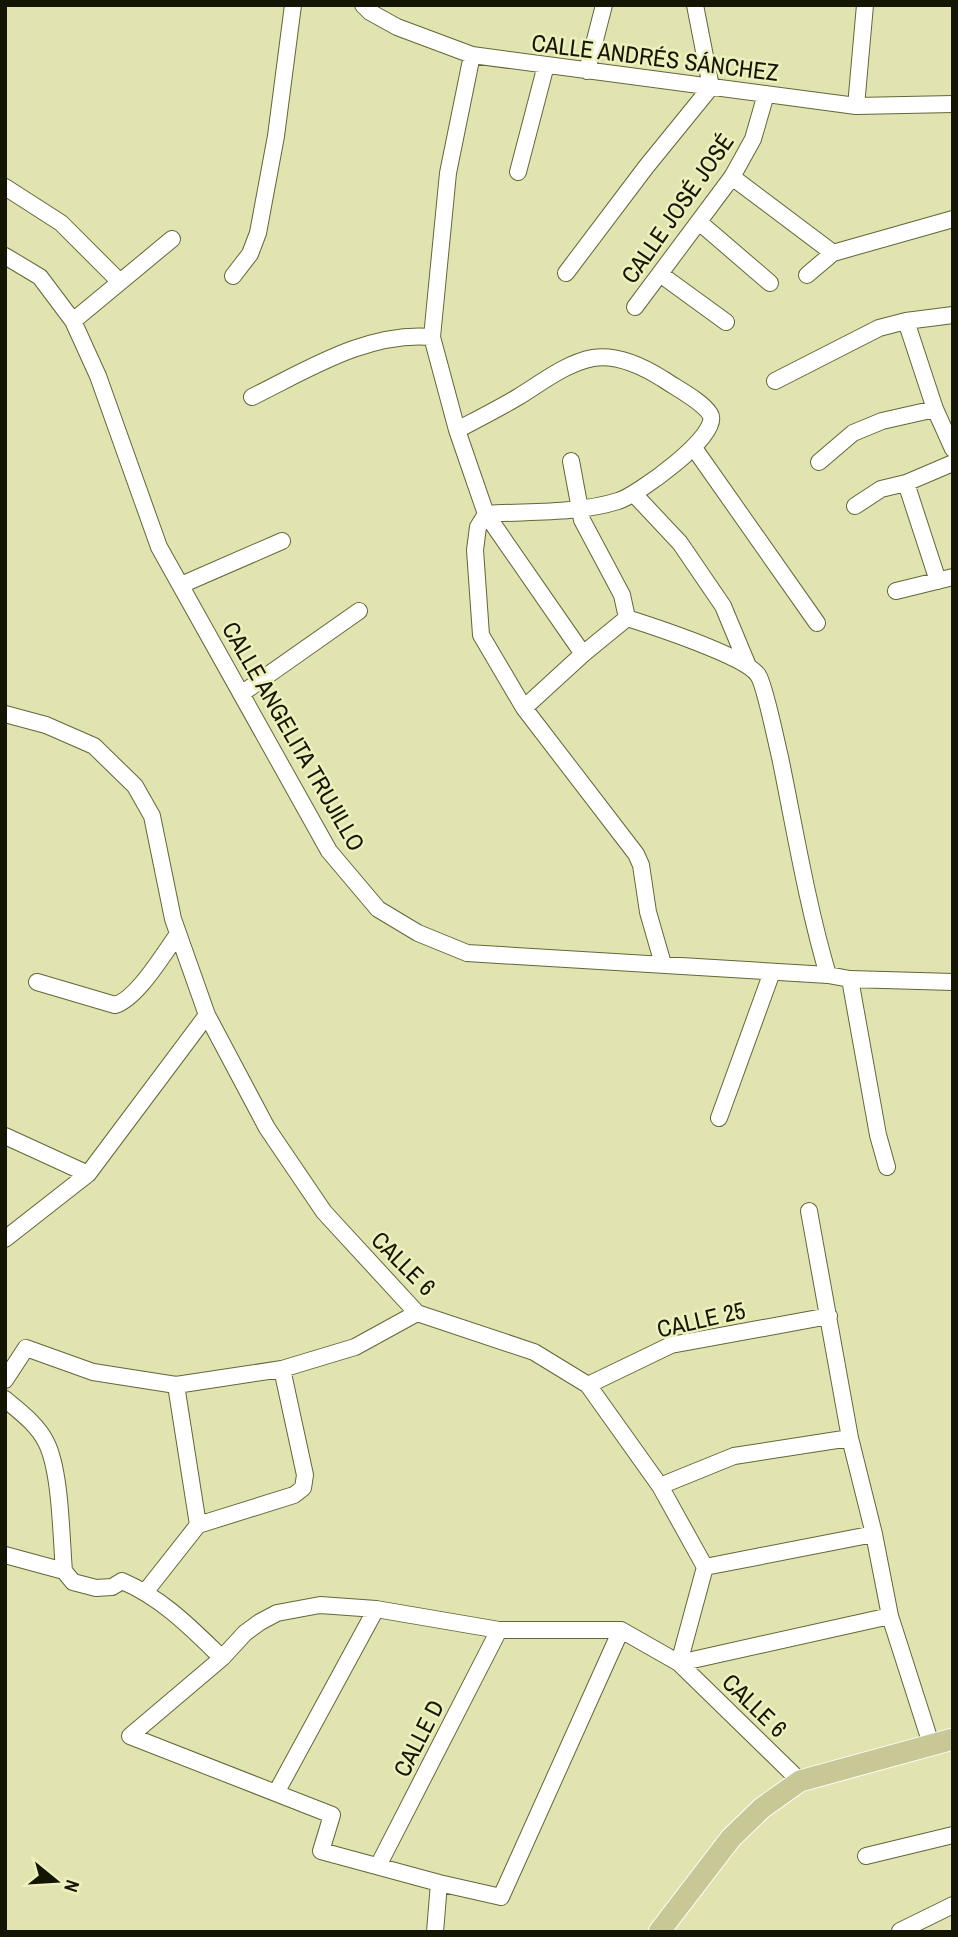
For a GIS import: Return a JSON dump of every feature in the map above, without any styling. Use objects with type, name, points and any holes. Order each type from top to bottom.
[{"type":"main road","points":[[659,1932],[731,1838],[762,1808],[800,1780],[953,1739]]},
{"type":"street","points":[[233,276],[250,254],[258,233],[276,136],[293,5]]},
{"type":"street","name":"CALLE ANDRÉS SÁNCHEZ","points":[[363,5],[397,27],[472,55],[856,106],[953,104]]},
{"type":"street","points":[[587,71],[604,5]]},
{"type":"street","points":[[566,273],[711,87],[695,5]]},
{"type":"street","points":[[856,106],[865,5]]},
{"type":"street","points":[[472,55],[448,173],[432,337],[457,430],[486,514],[583,653]]},
{"type":"street","points":[[518,172],[546,65]]},
{"type":"street","name":"CALLE JOSÉ JOSÉ","points":[[635,307],[732,177],[753,139],[766,94]]},
{"type":"street","points":[[732,177],[833,253]]},
{"type":"street","points":[[5,187],[61,223],[120,282]]},
{"type":"street","points":[[807,275],[833,253],[953,219]]},
{"type":"street","points":[[699,222],[770,283]]},
{"type":"street","points":[[73,321],[172,240]]},
{"type":"street","name":"CALLE ANGELITA TRUJILLO","points":[[5,256],[40,277],[73,321],[98,376],[159,547],[329,851],[379,909],[418,933],[467,953],[828,975],[850,979],[953,982]]},
{"type":"street","points":[[660,274],[726,322]]},
{"type":"street","points":[[775,381],[879,328],[906,321],[953,315]]},
{"type":"street","points":[[906,321],[935,409],[953,449]]},
{"type":"street","points":[[252,397],[343,352],[399,338],[432,337]]},
{"type":"street","points":[[457,430],[501,408],[574,364],[596,358],[626,361],[652,372],[710,414],[710,429],[694,448],[634,494],[618,501],[580,508],[486,514]]},
{"type":"street","points":[[819,462],[853,433],[882,421],[935,409]]},
{"type":"street","points":[[694,448],[817,623]]},
{"type":"street","points":[[571,461],[582,520],[622,595],[627,618]]},
{"type":"street","points":[[855,506],[881,489],[906,483],[953,463]]},
{"type":"street","points":[[895,591],[945,579],[906,483]]},
{"type":"street","points":[[634,494],[680,543],[723,606],[748,666]]},
{"type":"street","points":[[486,514],[478,527],[475,550],[481,635],[524,708],[642,865],[648,912],[663,964]]},
{"type":"street","points":[[181,585],[282,541]]},
{"type":"street","points":[[241,694],[359,611]]},
{"type":"street","points":[[524,708],[583,653],[627,618]]},
{"type":"street","points":[[627,618],[683,636],[748,666],[759,675],[776,737],[815,932],[828,975]]},
{"type":"street","name":"CALLE 6","points":[[5,714],[46,725],[94,746],[135,786],[152,816],[173,919],[207,1015],[267,1128],[324,1212],[417,1313],[534,1352],[588,1385],[660,1486],[705,1567]]},
{"type":"street","points":[[37,982],[115,1005],[123,1003],[141,985],[178,934]]},
{"type":"street","points":[[719,1118],[772,972]]},
{"type":"street","points":[[850,979],[878,1135],[887,1167]]},
{"type":"street","points":[[5,1238],[88,1174],[207,1015]]},
{"type":"street","points":[[5,1136],[88,1174]]},
{"type":"street","points":[[809,1211],[850,1438],[874,1534],[890,1616],[931,1744]]},
{"type":"street","points":[[5,1380],[26,1348],[93,1371],[176,1385],[282,1369],[355,1347],[417,1313]]},
{"type":"street","name":"CALLE 25","points":[[588,1385],[671,1345],[830,1316]]},
{"type":"street","points":[[146,1591],[198,1525],[294,1495],[303,1488],[305,1475],[282,1369]]},
{"type":"street","points":[[176,1385],[198,1525]]},
{"type":"street","points":[[5,1399],[33,1423],[46,1441],[54,1463],[64,1571],[73,1582],[96,1588],[112,1587],[122,1581],[146,1591],[180,1617],[222,1658]]},
{"type":"street","points":[[660,1486],[734,1456],[850,1438]]},
{"type":"street","points":[[874,1534],[705,1567],[679,1662],[890,1616]]},
{"type":"street","points":[[5,1555],[64,1571]]},
{"type":"street","points":[[320,1605],[376,1609],[499,1630],[621,1630],[501,1897],[321,1851],[332,1815],[130,1736],[222,1658],[245,1633],[277,1613],[320,1605]]},
{"type":"street","points":[[276,1793],[376,1609]]},
{"type":"street","name":"CALLE D","points":[[378,1867],[499,1630]]},
{"type":"street","name":"CALLE 6","points":[[621,1630],[679,1662],[800,1780]]},
{"type":"street","points":[[866,1856],[953,1835]]},
{"type":"street","points":[[435,1932],[439,1883]]},
{"type":"street","points":[[900,1931],[953,1905]]}]
